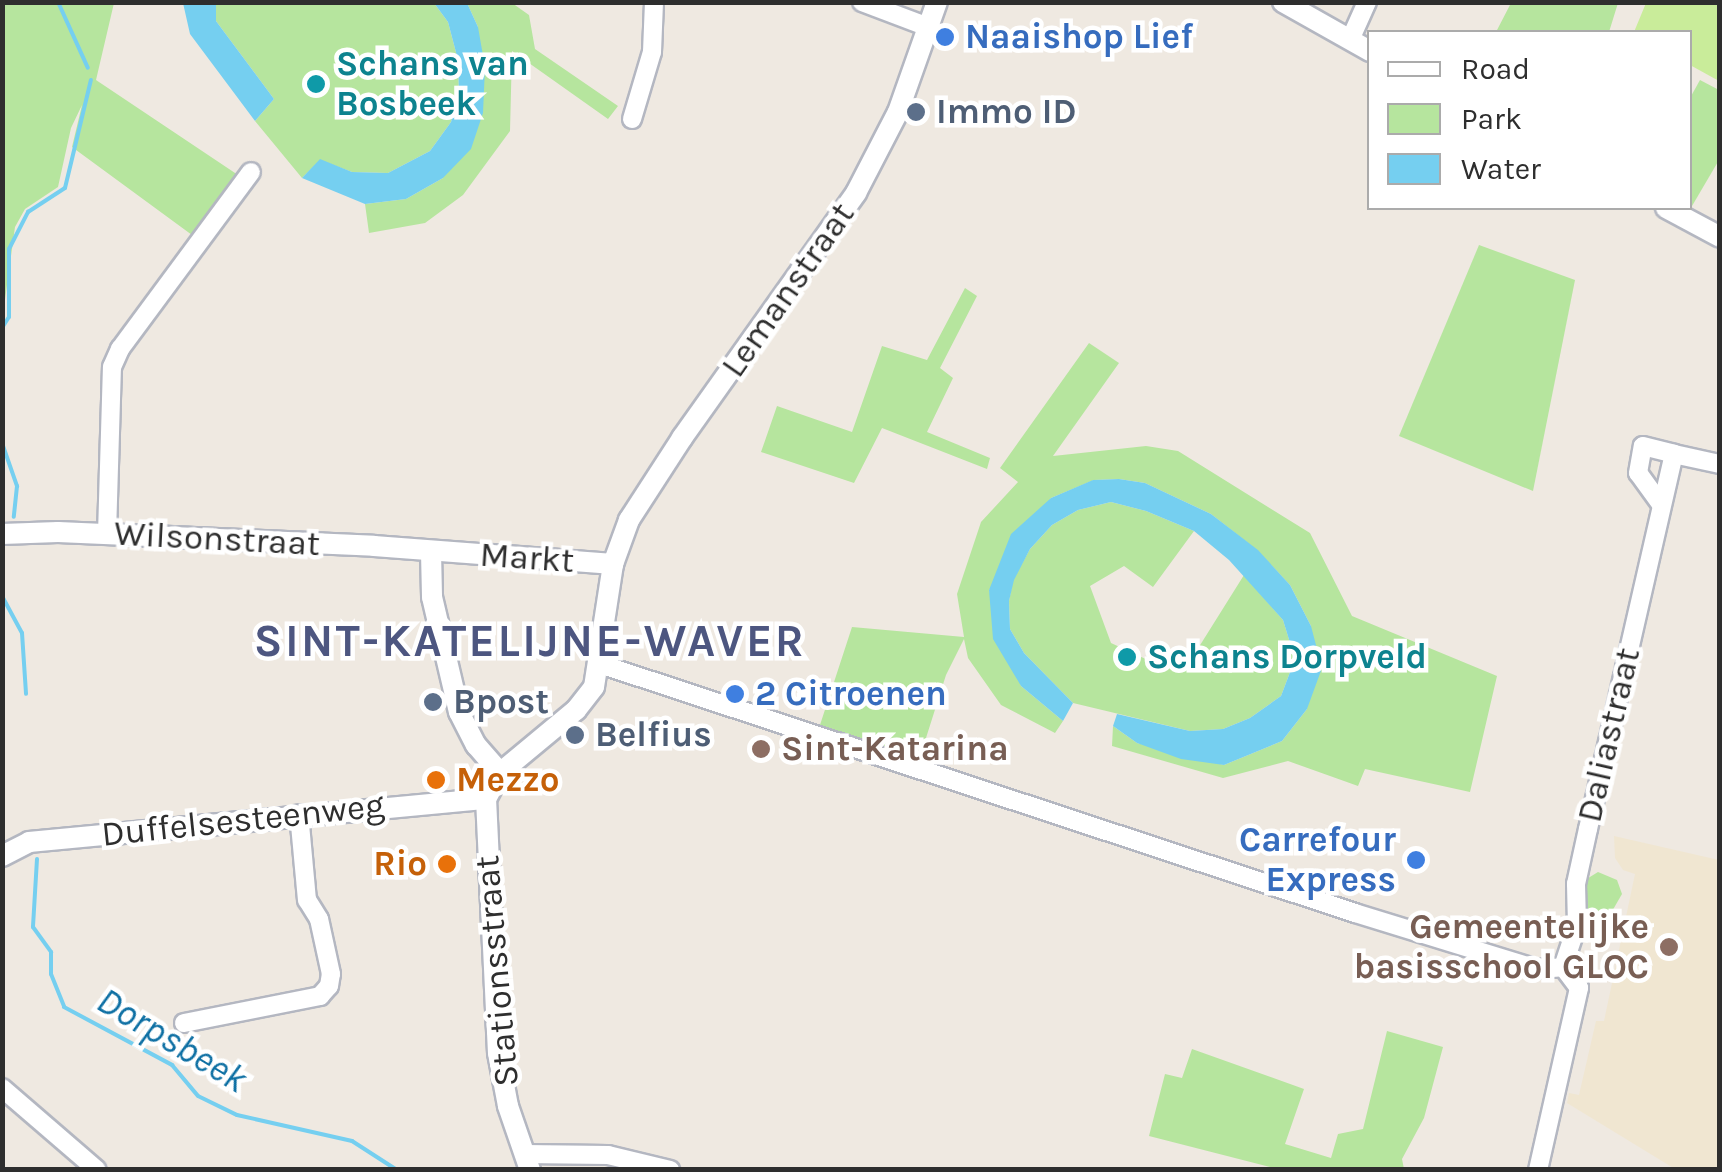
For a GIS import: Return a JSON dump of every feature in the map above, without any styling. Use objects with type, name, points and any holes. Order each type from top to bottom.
[{"type":"street","points":[[632,119],[652,52],[654,2]]},
{"type":"street","points":[[862,2],[928,27]]},
{"type":"street","name":"Lemanstraat","points":[[613,564],[629,520],[652,482],[864,179],[898,112],[937,2]]},
{"type":"street","points":[[1283,2],[1367,49]]},
{"type":"street","points":[[1350,40],[1368,2]]},
{"type":"street","points":[[107,534],[112,367],[120,349],[251,172]]},
{"type":"street","points":[[1670,210],[1720,237]]},
{"type":"street","points":[[1660,503],[1638,472],[1643,446],[1720,464]]},
{"type":"street","name":"Daliastraat","points":[[1563,966],[1577,924],[1576,884],[1674,454]]},
{"type":"street","name":"Wilsonstraat","points":[[2,534],[107,534],[431,552]]},
{"type":"street","name":"Markt","points":[[431,552],[613,564],[594,686],[576,710],[500,773],[476,744],[459,712],[432,598],[431,552]]},
{"type":"street","points":[[600,664],[1356,914],[1537,969],[1563,966],[1580,988],[1538,1170]]},
{"type":"street","points":[[486,799],[500,773]]},
{"type":"street","name":"Duffelsesteenweg","points":[[2,856],[29,842],[486,799]]},
{"type":"street","name":"Stationsstraat","points":[[486,799],[498,1054],[508,1106],[527,1162]]},
{"type":"street","points":[[184,1023],[320,996],[328,986],[332,974],[319,919],[307,900],[300,814]]},
{"type":"street","points":[[2,1088],[98,1170]]},
{"type":"street","points":[[527,1162],[608,1156],[670,1170]]},
{"type":"shaded area","name":"Gemeentelijke basisschool GLOC","points":[[1614,836],[1719,860],[1719,1169],[1675,1169],[1567,1103],[1569,1093],[1579,1095],[1596,1021],[1604,1021],[1635,874],[1623,870],[1615,858]]},
{"type":"green space","points":[[1511,2],[1618,3],[1610,30],[1497,30]]},
{"type":"green space","points":[[3,3],[114,3],[96,80],[238,175],[192,235],[72,147],[82,105],[71,128],[58,187],[25,209],[15,227],[3,314]]},
{"type":"green space","points":[[216,3],[434,3],[448,22],[458,60],[459,95],[451,122],[430,151],[388,173],[352,172],[320,160],[302,178],[255,121],[274,99],[216,21]]},
{"type":"green space","points":[[467,3],[512,3],[529,15],[535,49],[618,106],[608,119],[512,51],[510,131],[463,195],[425,223],[369,233],[365,204],[406,199],[443,178],[478,27]]},
{"type":"green space","points":[[1646,3],[1719,3],[1719,81],[1692,66],[1692,30],[1635,30]]},
{"type":"green space","points":[[1700,80],[1719,90],[1719,160],[1692,206],[1692,94]]},
{"type":"green space","points":[[1479,245],[1575,280],[1533,491],[1399,436]]},
{"type":"green space","points":[[965,288],[977,296],[940,368],[953,378],[927,432],[990,458],[987,469],[882,428],[854,483],[761,452],[777,406],[852,432],[882,346],[927,360]]},
{"type":"green space","points":[[1089,343],[1119,363],[1053,456],[1146,446],[1178,451],[1310,533],[1352,616],[1497,676],[1470,792],[1365,769],[1358,786],[1288,761],[1223,778],[1112,746],[1113,726],[1137,743],[1224,765],[1282,741],[1307,709],[1311,626],[1290,585],[1257,550],[1211,514],[1145,483],[1119,479],[1094,480],[1051,498],[989,590],[1021,686],[1063,721],[1055,733],[1001,705],[968,658],[964,639],[946,675],[919,760],[819,728],[852,627],[964,637],[957,594],[981,522],[1018,482],[1000,468]]},
{"type":"green space","points":[[1111,502],[1146,511],[1194,531],[1153,587],[1124,566],[1090,586],[1111,643],[1163,667],[1192,658],[1244,575],[1283,620],[1295,659],[1281,696],[1250,718],[1223,729],[1190,731],[1073,703],[1024,653],[1010,629],[1009,601],[1013,580],[1030,549],[1052,525],[1078,510]]},
{"type":"green space","points":[[1598,872],[1617,880],[1622,894],[1611,913],[1595,921],[1586,916],[1582,897],[1585,880]]},
{"type":"green space","points":[[1387,1031],[1443,1047],[1424,1118],[1402,1159],[1404,1169],[1278,1169],[1149,1136],[1165,1074],[1182,1078],[1192,1049],[1304,1089],[1285,1144],[1331,1158],[1338,1134],[1363,1129]]},
{"type":"water","points":[[183,3],[216,3],[216,21],[274,99],[255,121],[190,34]]},
{"type":"water","points":[[434,3],[467,3],[478,27],[485,67],[483,113],[471,149],[443,178],[406,199],[365,204],[302,178],[320,159],[352,172],[388,173],[430,151],[451,122],[459,95],[458,60],[448,22]]},
{"type":"water","points":[[1093,480],[1145,483],[1211,514],[1258,550],[1290,585],[1311,626],[1322,668],[1307,709],[1282,741],[1224,765],[1181,759],[1137,743],[1113,726],[1117,714],[1190,731],[1223,729],[1250,718],[1281,696],[1295,659],[1283,620],[1229,560],[1194,531],[1146,511],[1111,502],[1078,510],[1052,525],[1030,549],[1014,580],[1009,601],[1010,629],[1024,653],[1073,703],[1063,721],[1021,686],[993,639],[989,590],[1011,534],[1051,498]]},
{"type":"waterway","name":"Dorpsbeek","points":[[58,2],[88,68]]},
{"type":"waterway","name":"Dorpsbeek","points":[[2,328],[9,317],[9,249],[28,212],[65,188],[91,80]]},
{"type":"waterway","name":"Dorpsbeek","points":[[2,443],[17,486],[14,517]]},
{"type":"waterway","name":"Dorpsbeek","points":[[2,596],[22,633],[26,694]]},
{"type":"waterway","name":"Dorpsbeek","points":[[37,859],[33,927],[51,952],[51,974],[64,1007],[172,1065],[198,1096],[237,1115],[352,1141],[397,1170]]},
{"type":"place","name":"Naaishop Lief","points":[[945,37]]},
{"type":"place","name":"Schans van Bosbeek","points":[[316,84]]},
{"type":"place","name":"Immo ID","points":[[916,112]]},
{"type":"place","name":"Schans Dorpveld","points":[[1127,657]]},
{"type":"place","name":"2 Citroenen","points":[[735,694]]},
{"type":"place","name":"Bpost","points":[[433,702]]},
{"type":"place","name":"Belfius","points":[[575,735]]},
{"type":"place","name":"Sint-Katarina","points":[[761,749]]},
{"type":"place","name":"Mezzo","points":[[436,780]]},
{"type":"place","name":"Carrefour Express","points":[[1416,860]]},
{"type":"place","name":"Rio","points":[[447,864]]},
{"type":"place","name":"Gemeentelijke basisschool GLOC","points":[[1669,947]]},
{"type":"district","name":"SINT-KATELIJNE-WAVER","points":[[530,642]]}]
